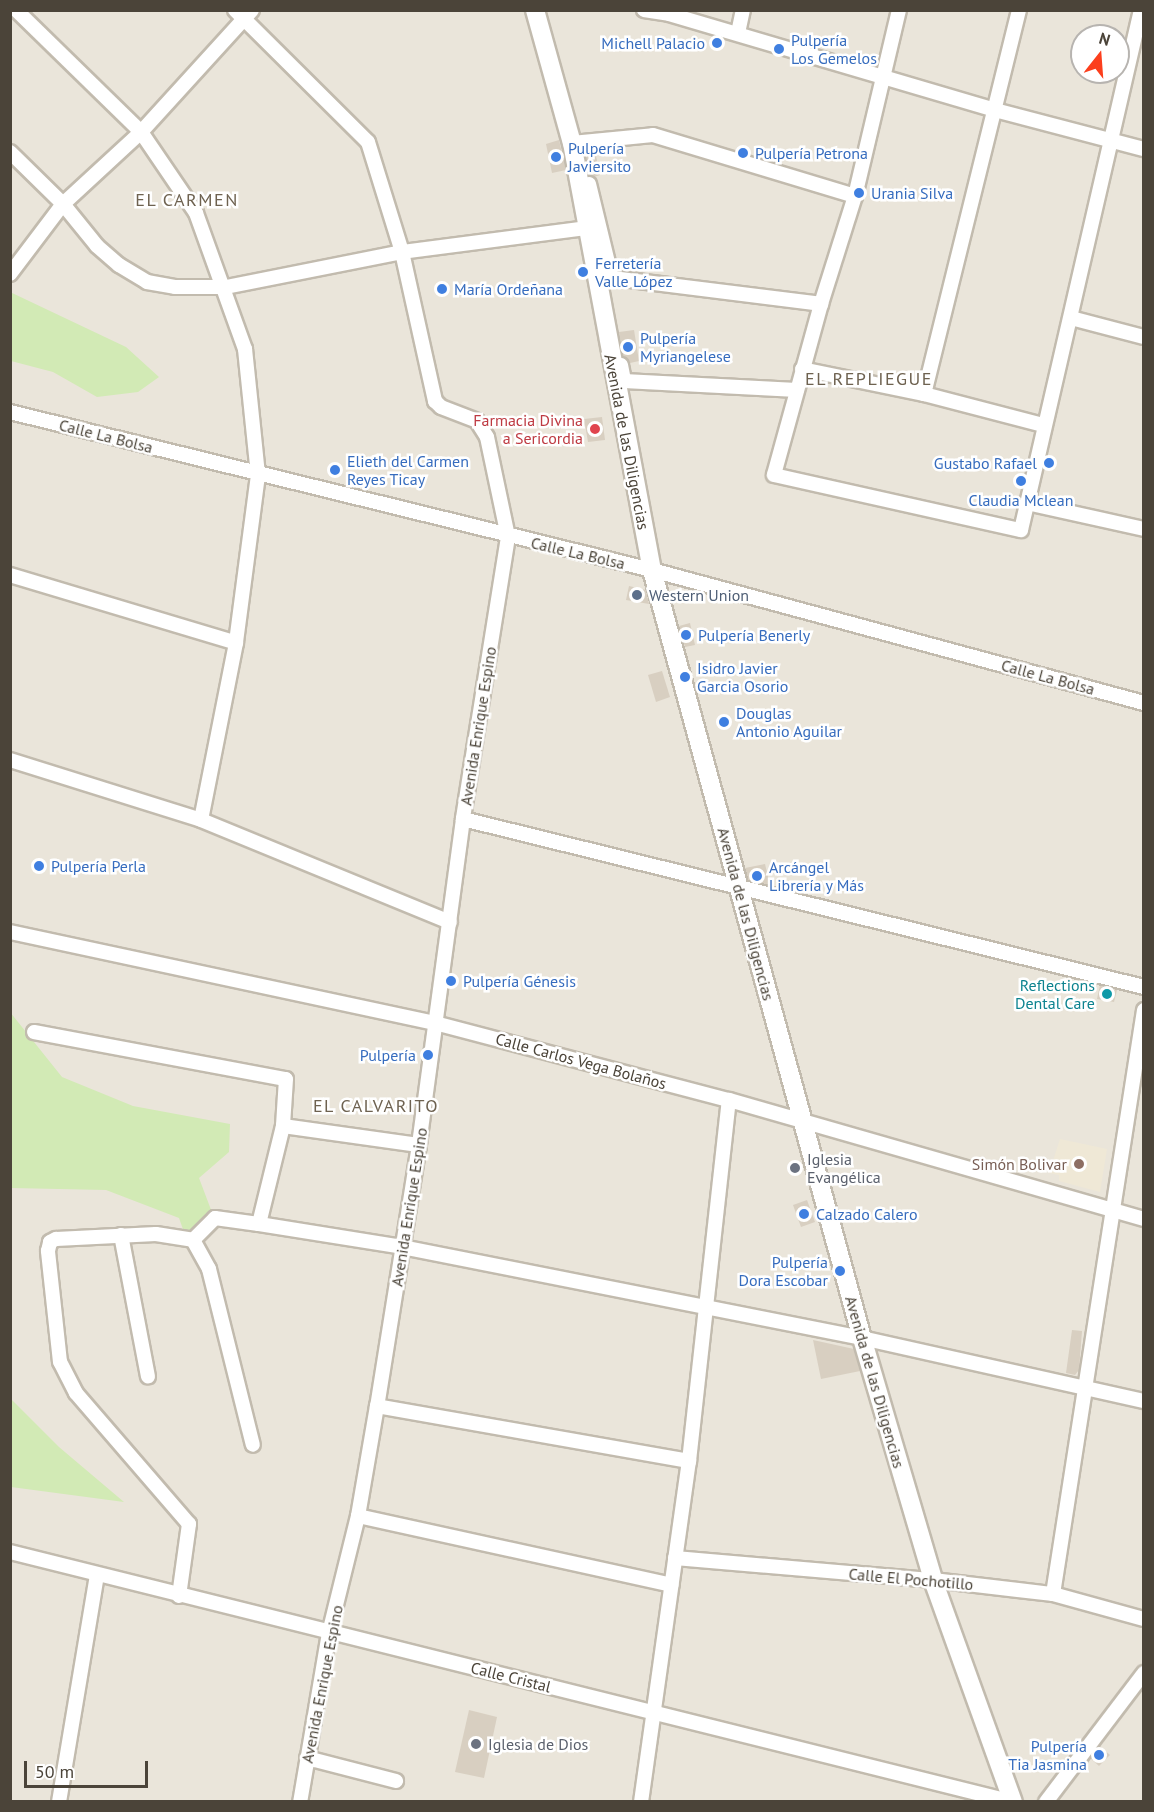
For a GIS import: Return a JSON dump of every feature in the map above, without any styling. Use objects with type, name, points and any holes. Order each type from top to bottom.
[{"type":"street","points":[[16,10],[141,132],[196,213],[226,287],[245,350],[258,475],[236,643],[201,820]]},
{"type":"street","name":"Avenida de las Diligencias","points":[[535,10],[572,143],[588,228],[604,275],[652,570],[800,1120],[862,1338],[933,1580],[1013,1802]]},
{"type":"street","points":[[644,10],[738,33],[995,110],[1143,148]]},
{"type":"street","points":[[738,33],[742,10]]},
{"type":"street","points":[[899,10],[855,196],[820,304],[774,475],[1021,530],[1043,425],[1114,142],[1141,10]]},
{"type":"street","points":[[924,394],[1020,10]]},
{"type":"street","points":[[10,274],[63,204],[141,132],[244,14],[368,142],[402,252],[435,401],[441,407],[477,421],[487,437],[508,537]]},
{"type":"street","points":[[572,143],[653,135],[855,196]]},
{"type":"street","points":[[10,152],[63,204],[97,246],[147,282],[175,287],[226,287],[402,252],[588,228]]},
{"type":"street","points":[[590,184],[604,275],[820,304]]},
{"type":"street","points":[[611,301],[624,381],[797,390]]},
{"type":"street","points":[[1071,318],[1143,337]]},
{"type":"street","points":[[802,369],[924,394],[1043,425]]},
{"type":"street","name":"Calle La Bolsa","points":[[10,412],[508,537],[652,570],[1143,703]]},
{"type":"street","points":[[1027,503],[1143,529]]},
{"type":"street","name":"Avenida Enrique Espino","points":[[300,1802],[329,1633],[358,1516],[377,1406],[419,1145],[463,819],[508,537]]},
{"type":"street","points":[[10,575],[236,643]]},
{"type":"street","points":[[10,760],[201,820],[450,922]]},
{"type":"street","points":[[463,819],[1143,987]]},
{"type":"street","name":"Calle Carlos Vega Bolaños","points":[[10,932],[435,1023],[729,1100],[1143,1219]]},
{"type":"street","points":[[1053,1594],[1083,1386],[1143,1010]]},
{"type":"street","points":[[34,1032],[283,1077],[288,1083],[283,1126],[259,1224]]},
{"type":"street","points":[[641,1802],[688,1461],[729,1100]]},
{"type":"street","points":[[283,1126],[419,1145]]},
{"type":"street","points":[[193,1240],[215,1218],[402,1247],[706,1310],[862,1338],[1143,1401]]},
{"type":"street","points":[[179,1596],[189,1548],[189,1524],[76,1393],[60,1362],[50,1242],[156,1234],[193,1240]]},
{"type":"street","points":[[121,1235],[148,1376]]},
{"type":"street","points":[[193,1240],[209,1269],[253,1444]]},
{"type":"street","points":[[377,1406],[688,1461]]},
{"type":"street","points":[[358,1516],[672,1585]]},
{"type":"street","name":"Calle Cristal","points":[[10,1552],[97,1576],[1013,1802]]},
{"type":"street","name":"Calle El Pochotillo","points":[[675,1558],[933,1580],[1053,1594],[1143,1619]]},
{"type":"street","points":[[59,1802],[97,1576]]},
{"type":"street","points":[[1046,1802],[1143,1673]]},
{"type":"street","points":[[307,1758],[396,1780]]},
{"type":"shaded area","points":[[11,11],[1143,11],[1143,1801],[11,1801]]},
{"type":"shaded area","name":"Simón Bolivar","points":[[1060,1139],[1107,1149],[1100,1192],[1059,1181],[1059,1175],[1049,1173]]},
{"type":"green space","points":[[10,292],[126,347],[159,377],[138,392],[97,397],[53,372],[11,361]]},
{"type":"green space","points":[[10,1012],[62,1077],[133,1106],[230,1124],[229,1152],[199,1178],[213,1215],[185,1235],[179,1218],[106,1190],[11,1188]]},
{"type":"green space","points":[[11,1399],[59,1447],[124,1502],[11,1487]]},
{"type":"building","name":"Pulpería Javiersito","points":[[559,140],[566,170],[552,173],[546,144]]},
{"type":"building","points":[[595,151],[600,175],[594,177],[589,175],[585,153]]},
{"type":"building","name":"Pulpería Myriangelese","points":[[634,330],[639,361],[630,363],[623,356],[619,332]]},
{"type":"building","name":"Farmacia Divina a Sericordia","points":[[602,417],[605,440],[588,442],[584,419]]},
{"type":"building","name":"Western Union","points":[[629,586],[646,590],[649,604],[626,600]]},
{"type":"building","name":"Pulpería Benerly","points":[[690,623],[695,645],[685,647],[679,626]]},
{"type":"building","points":[[662,671],[670,697],[656,702],[648,675]]},
{"type":"building","name":"Arcángel Librería y Más","points":[[765,864],[770,885],[748,880],[745,868]]},
{"type":"building","name":"Reflections Dental Care","points":[[1100,985],[1117,990],[1114,1002],[1097,999]]},
{"type":"building","name":"Calzado Calero","points":[[807,1200],[815,1222],[801,1227],[793,1205]]},
{"type":"building","points":[[1072,1330],[1082,1331],[1079,1370],[1075,1375],[1066,1373]]},
{"type":"building","points":[[813,1340],[854,1349],[860,1371],[821,1379]]},
{"type":"building","name":"Iglesia de Dios","points":[[469,1710],[497,1717],[484,1778],[455,1772]]},
{"type":"building","name":"Pulpería Tia Jasmina","points":[[1100,1746],[1110,1755],[1099,1766],[1090,1758]]},
{"type":"place","name":"Michell Palacio","points":[[717,43]]},
{"type":"place","name":"Pulpería Los Gemelos","points":[[779,49]]},
{"type":"place","name":"Pulpería Petrona","points":[[743,153]]},
{"type":"place","name":"Pulpería Javiersito","points":[[556,157]]},
{"type":"place","name":"Urania Silva","points":[[859,193]]},
{"type":"place","name":"Ferretería Valle López","points":[[583,272]]},
{"type":"place","name":"María Ordeñana","points":[[442,289]]},
{"type":"place","name":"Pulpería Myriangelese","points":[[628,347]]},
{"type":"place","name":"Farmacia Divina a Sericordia","points":[[595,429]]},
{"type":"place","name":"Gustabo Rafael","points":[[1049,463]]},
{"type":"place","name":"Elieth del Carmen Reyes Ticay","points":[[335,470]]},
{"type":"place","name":"Claudia Mclean","points":[[1021,481]]},
{"type":"place","name":"Western Union","points":[[637,595]]},
{"type":"place","name":"Pulpería Benerly","points":[[686,635]]},
{"type":"place","name":"Isidro Javier Garcia Osorio","points":[[685,677]]},
{"type":"place","name":"Douglas Antonio Aguilar","points":[[724,722]]},
{"type":"place","name":"Pulpería Perla","points":[[39,866]]},
{"type":"place","name":"Arcángel Librería y Más","points":[[757,876]]},
{"type":"place","name":"Pulpería Génesis","points":[[451,981]]},
{"type":"place","name":"Reflections Dental Care","points":[[1107,994]]},
{"type":"place","name":"Pulpería","points":[[428,1055]]},
{"type":"place","name":"Simón Bolivar","points":[[1079,1164]]},
{"type":"place","name":"Iglesia Evangélica","points":[[795,1168]]},
{"type":"place","name":"Calzado Calero","points":[[804,1214]]},
{"type":"place","name":"Pulpería Dora Escobar","points":[[840,1271]]},
{"type":"place","name":"Iglesia de Dios","points":[[476,1744]]},
{"type":"place","name":"Pulpería Tia Jasmina","points":[[1099,1755]]},
{"type":"district","name":"EL CARMEN","points":[[187,200]]},
{"type":"district","name":"EL REPLIEGUE","points":[[869,379]]},
{"type":"district","name":"EL CALVARITO","points":[[376,1106]]}]
